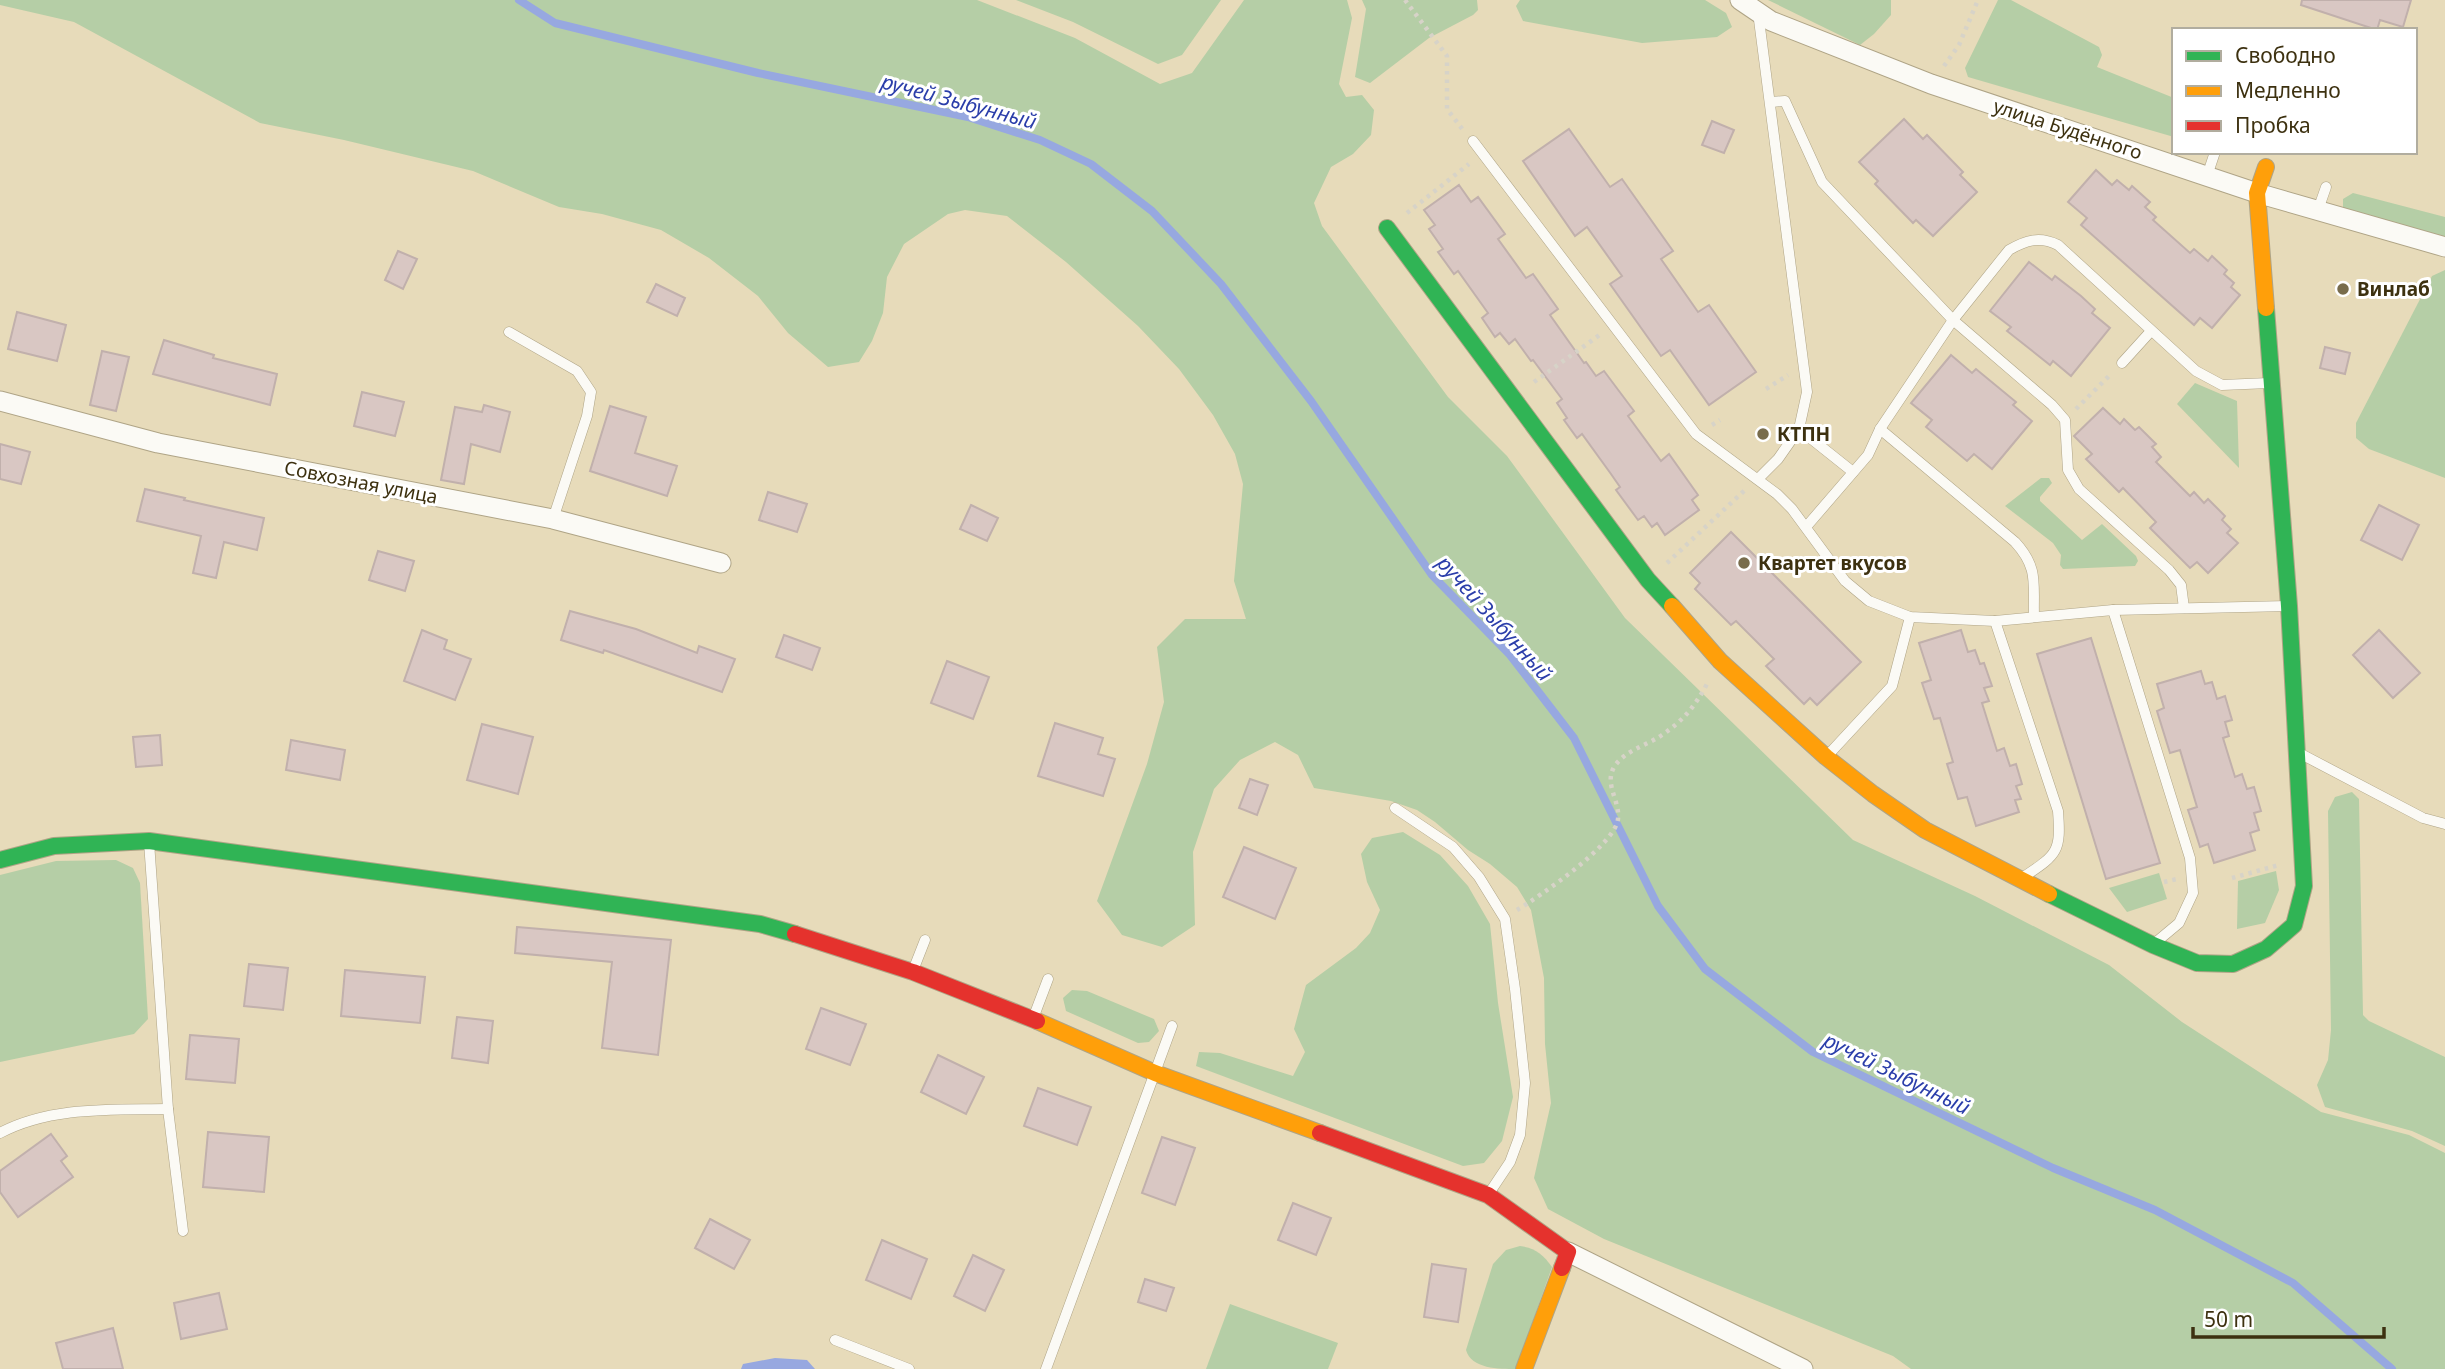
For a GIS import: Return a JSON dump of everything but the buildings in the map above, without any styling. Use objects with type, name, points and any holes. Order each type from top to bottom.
[{"type":"street","name":"улица Будённого","points":[[1740,0],[1771,21],[1931,84],[2257,193],[2445,247]]},
{"type":"street","points":[[1387,228],[1648,580],[1720,661],[1826,757],[1872,794],[1925,830],[2153,945],[2197,963],[2232,964],[2266,949],[2294,925],[2304,886],[2289,606],[2257,193],[2266,167]]},
{"type":"street","name":"Совхозная улица","points":[[0,401],[158,443],[552,519],[721,563]]},
{"type":"street","points":[[0,860],[54,846],[149,841],[760,924],[913,972],[1032,1019],[1155,1073],[1488,1195],[1568,1252],[1803,1369]]},
{"type":"street","points":[[1524,1369],[1568,1252]]},
{"type":"lane","points":[[1758,12],[1807,392],[1799,429],[1778,459],[1758,479]]},
{"type":"lane","points":[[1770,102],[1785,101],[1822,182],[1952,320],[2052,405],[2065,420],[2068,470],[2080,489],[2168,570],[2181,585],[2184,608]]},
{"type":"lane","points":[[1473,141],[1696,434],[1777,494],[1806,527],[1845,581],[1869,601],[1910,617],[1995,621],[2113,610],[2289,606]]},
{"type":"lane","points":[[2207,176],[2213,154]]},
{"type":"lane","points":[[2318,210],[2326,187]]},
{"type":"lane","points":[[1806,527],[1868,455],[1880,429],[1952,320],[2009,250],[2022,243],[2036,239],[2048,240],[2058,245],[2196,371],[2222,385],[2272,383]]},
{"type":"lane","points":[[2122,363],[2151,331]]},
{"type":"lane","points":[[509,332],[577,371],[591,392],[587,416],[552,519]]},
{"type":"lane","points":[[1799,429],[1853,472]]},
{"type":"lane","points":[[1880,429],[2015,542],[2028,556],[2033,569],[2034,618]]},
{"type":"lane","points":[[2113,610],[2190,858],[2193,893],[2179,923],[2153,945]]},
{"type":"lane","points":[[1826,757],[1892,686],[1910,617]]},
{"type":"lane","points":[[1995,621],[2058,811],[2060,841],[2049,860],[2022,879]]},
{"type":"lane","points":[[2297,752],[2423,818],[2445,824]]},
{"type":"lane","points":[[1395,808],[1453,847],[1479,877],[1505,919],[1525,1083],[1520,1135],[1510,1161],[1488,1195]]},
{"type":"lane","points":[[149,841],[168,1109],[183,1231]]},
{"type":"lane","points":[[913,972],[925,940]]},
{"type":"lane","points":[[1032,1019],[1048,979]]},
{"type":"lane","points":[[1046,1369],[1172,1026]]},
{"type":"lane","points":[[0,1133],[17,1124],[44,1116],[168,1109]]},
{"type":"lane","points":[[835,1340],[909,1369]]},
{"type":"path","points":[[1405,0],[1447,56],[1447,109],[1473,141]]},
{"type":"path","points":[[1931,84],[1959,45],[1978,0]]},
{"type":"path","points":[[1387,228],[1483,154]]},
{"type":"path","points":[[1513,397],[1613,325]]},
{"type":"path","points":[[2091,395],[2122,363]]},
{"type":"path","points":[[1648,580],[1758,479]]},
{"type":"path","points":[[1505,919],[1550,888],[1595,851],[1613,831],[1618,820],[1617,804],[1610,789],[1613,769],[1624,756],[1661,736],[1692,710]]},
{"type":"path","points":[[2232,878],[2303,859]]},
{"type":"green space","points":[[0,0],[977,0],[1075,38],[1160,84],[1192,73],[1244,0],[1347,0],[1352,18],[1339,84],[1346,97],[1362,95],[1374,110],[1371,135],[1353,154],[1331,167],[1314,203],[1322,226],[1448,397],[1507,456],[1625,618],[1853,840],[1975,896],[2109,965],[2182,1022],[2321,1112],[2409,1135],[2445,1153],[2445,1369],[1911,1369],[1893,1356],[1604,1239],[1548,1209],[1534,1178],[1551,1103],[1545,1044],[1544,978],[1531,910],[1517,887],[1417,810],[1391,801],[1314,788],[1298,755],[1275,742],[1240,760],[1214,789],[1193,852],[1195,925],[1162,947],[1122,935],[1097,901],[1147,764],[1164,702],[1157,647],[1185,619],[1246,619],[1234,581],[1243,484],[1235,454],[1213,415],[1179,369],[1138,326],[1066,262],[1007,216],[965,210],[948,214],[904,244],[887,277],[883,313],[872,341],[859,362],[828,367],[788,333],[758,296],[709,258],[661,230],[602,214],[559,207],[473,171],[260,123],[74,22],[0,5]]},
{"type":"green space","points":[[1016,0],[1221,0],[1182,55],[1158,64],[1073,22]]},
{"type":"green space","points":[[1362,0],[1477,0],[1478,10],[1429,38],[1370,83],[1355,77],[1366,9]]},
{"type":"green space","points":[[1520,0],[1705,0],[1726,13],[1732,27],[1717,37],[1642,43],[1523,21],[1516,6]]},
{"type":"green space","points":[[1768,0],[1891,0],[1891,15],[1860,45]]},
{"type":"green space","points":[[1998,0],[2011,0],[2099,47],[2102,55],[2097,67],[2172,97],[2172,136],[1968,77],[1965,68]]},
{"type":"green space","points":[[2353,193],[2445,217],[2445,238],[2343,208],[2343,199]]},
{"type":"green space","points":[[2445,270],[2445,478],[2369,449],[2356,438],[2356,423],[2432,276]]},
{"type":"green space","points":[[2195,383],[2237,401],[2239,468],[2177,404]]},
{"type":"green space","points":[[2041,478],[2049,478],[2052,483],[2040,497],[2040,501],[2082,540],[2102,524],[2136,556],[2138,561],[2135,566],[2063,569],[2060,565],[2061,555],[2053,543],[2005,506]]},
{"type":"green space","points":[[2352,792],[2359,799],[2363,1015],[2369,1021],[2445,1057],[2445,1146],[2412,1131],[2325,1107],[2317,1085],[2328,1060],[2331,1030],[2328,811],[2335,797]]},
{"type":"green space","points":[[1403,832],[1440,855],[1468,886],[1490,924],[1498,1003],[1513,1097],[1502,1141],[1484,1163],[1463,1166],[1196,1066],[1199,1052],[1220,1053],[1293,1076],[1305,1052],[1294,1029],[1306,985],[1356,948],[1370,933],[1380,910],[1367,882],[1361,854],[1372,838]]},
{"type":"green space","points":[[116,860],[133,868],[140,883],[148,1019],[134,1034],[0,1062],[0,875],[56,861]]},
{"type":"green space","points":[[2276,871],[2279,890],[2265,923],[2237,929],[2238,881]]},
{"type":"green space","points":[[2159,873],[2167,899],[2127,912],[2109,888]]},
{"type":"green space","points":[[1072,990],[1087,991],[1154,1019],[1159,1031],[1149,1042],[1138,1043],[1066,1011],[1063,998]]},
{"type":"green space","points":[[1520,1246],[1538,1252],[1552,1267],[1516,1369],[1486,1367],[1474,1361],[1466,1350],[1493,1264],[1506,1250]]},
{"type":"green space","points":[[1230,1304],[1338,1343],[1328,1369],[1206,1369]]},
{"type":"water","points":[[775,1358],[807,1360],[815,1369],[741,1369],[743,1364]]},
{"type":"waterway","name":"ручей Зыбунный","points":[[519,0],[555,23],[758,73],[968,117],[1040,140],[1091,164],[1152,211],[1221,284],[1311,401],[1432,575],[1510,655],[1574,738],[1658,906],[1705,969],[1813,1052],[2053,1168],[2155,1210],[2293,1283],[2392,1369]]},
{"type":"traffic: fast","points":[[1387,228],[1648,580],[1672,606]]},
{"type":"traffic: fast","points":[[2049,894],[2153,945],[2197,963],[2233,964],[2266,949],[2294,925],[2304,886],[2289,606],[2266,308]]},
{"type":"traffic: fast","points":[[0,860],[54,846],[149,841],[760,924],[795,934]]},
{"type":"traffic: slow","points":[[2266,167],[2257,193],[2266,308]]},
{"type":"traffic: slow","points":[[1672,606],[1720,661],[1826,757],[1873,794],[1925,830],[2049,894]]},
{"type":"traffic: slow","points":[[1037,1021],[1155,1073],[1320,1133]]},
{"type":"traffic: slow","points":[[1524,1369],[1562,1268]]},
{"type":"traffic: jam","points":[[795,934],[913,972],[1037,1021]]},
{"type":"traffic: jam","points":[[1320,1133],[1488,1195],[1568,1252],[1562,1268]]},
{"type":"place","name":"Винлаб","points":[[2343,289]]},
{"type":"place","name":"КТПН","points":[[1763,434]]},
{"type":"place","name":"Квартет вкусов","points":[[1744,563]]}]
